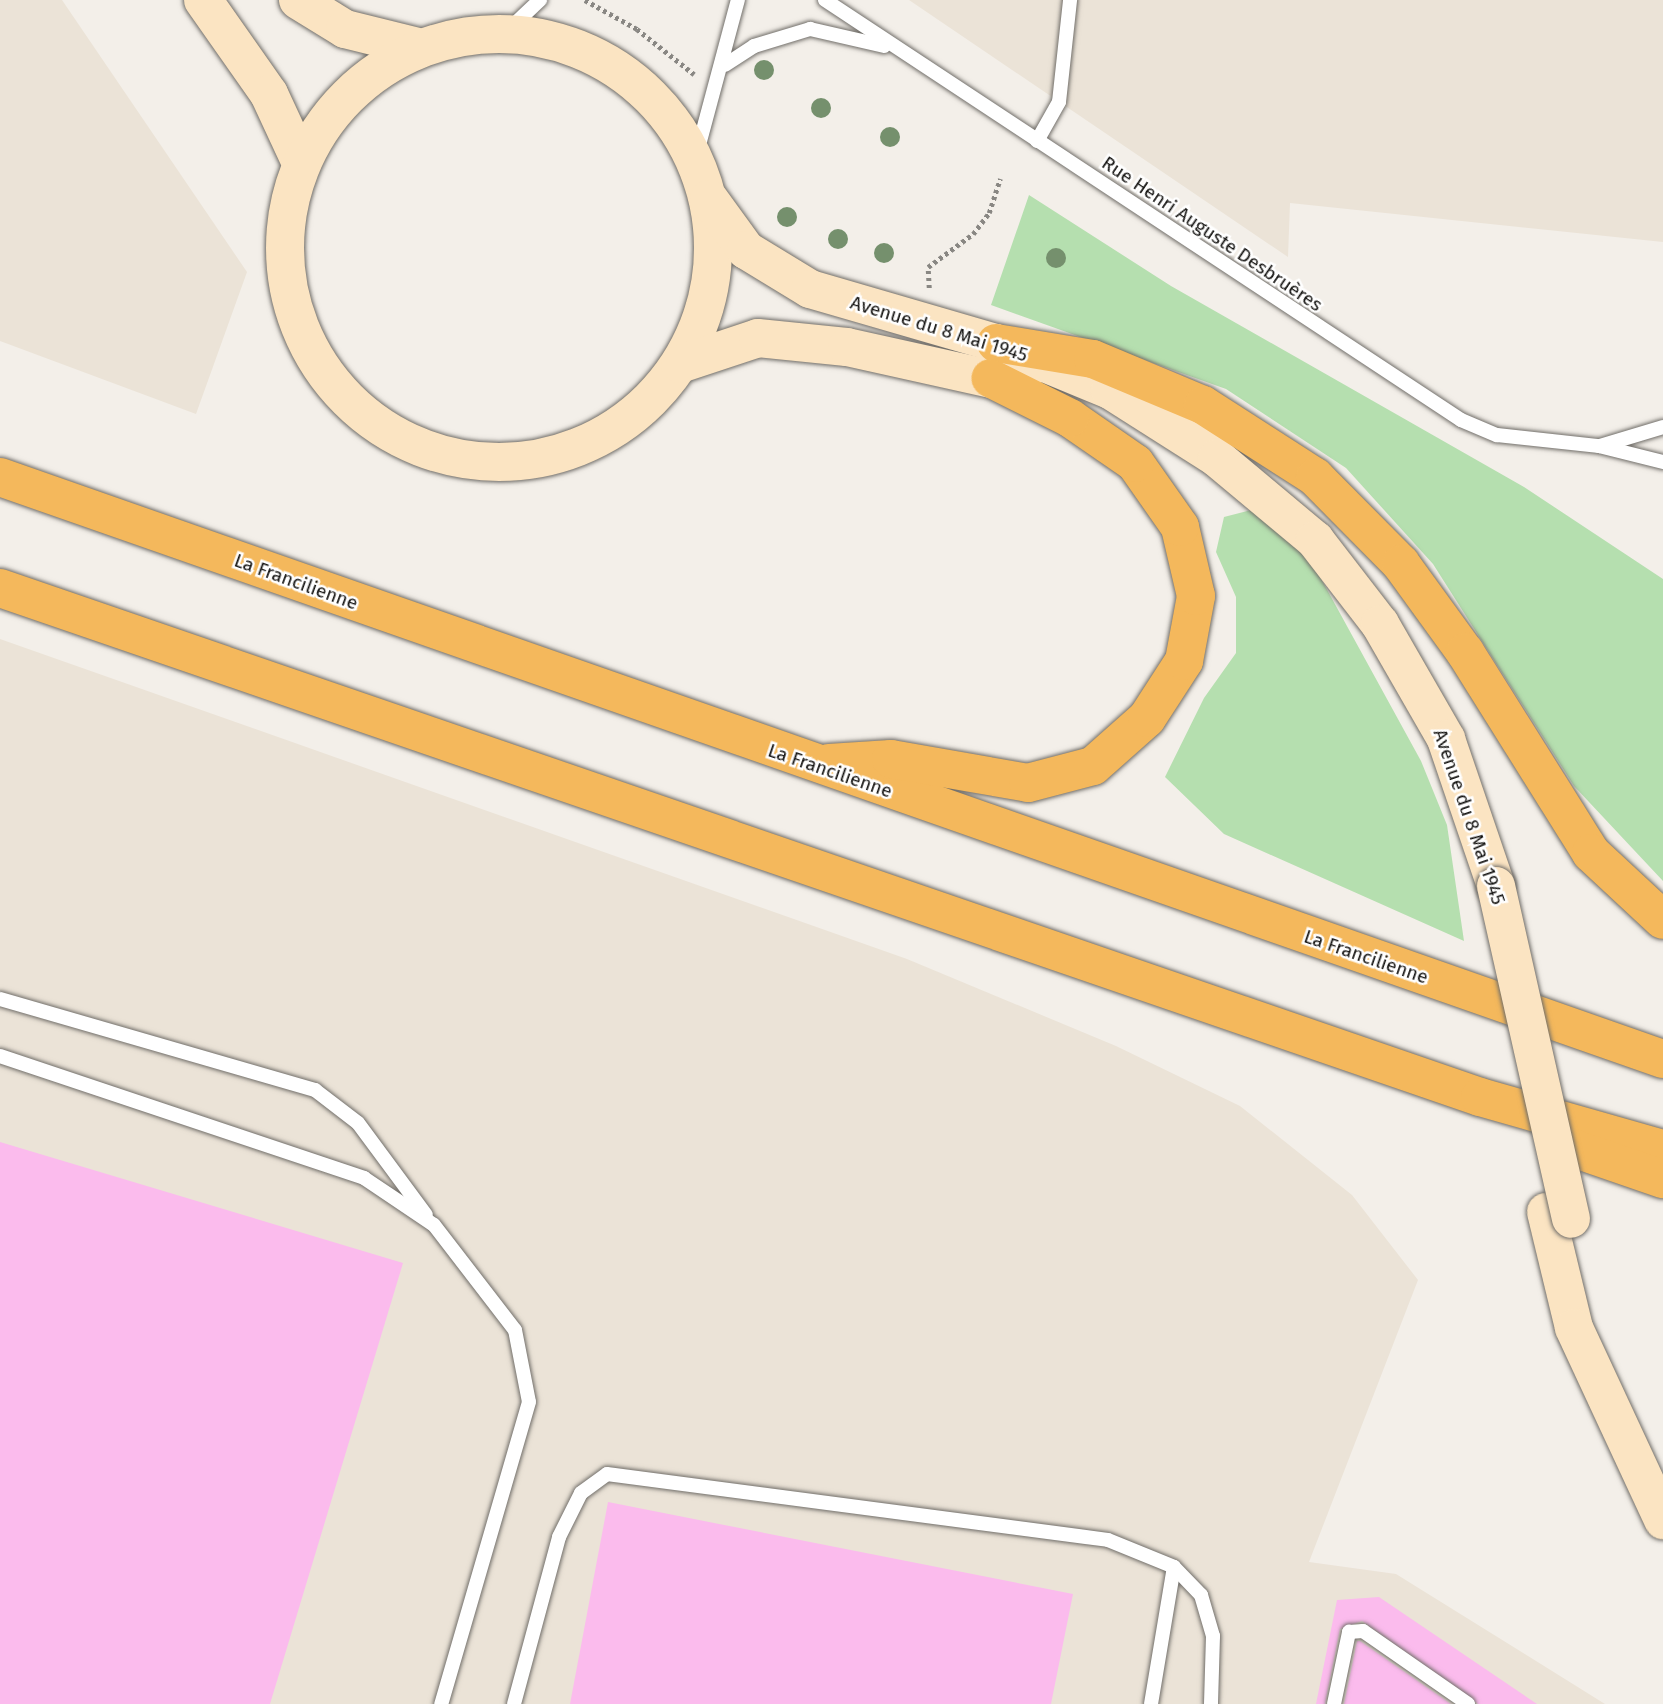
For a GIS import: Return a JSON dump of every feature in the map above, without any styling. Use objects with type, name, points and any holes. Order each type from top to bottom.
[{"type":"highway","points":[[993,360],[1093,359],[1179,395],[1315,477],[1401,564],[1465,652],[1591,853],[1663,920]]},
{"type":"highway","points":[[808,764],[891,759],[1028,783],[1093,766],[1147,718],[1184,661],[1196,596],[1180,527],[1135,463],[993,360]]},
{"type":"highway","name":"La Francilienne","points":[[0,477],[808,764],[1663,1059]]},
{"type":"highway","points":[[0,588],[1480,1097],[1663,1149]]},
{"type":"highway","points":[[1480,1097],[1499,1123],[1663,1179]]},
{"type":"main road","name":"Avenue du 8 Mai 1945","points":[[298,0],[345,29],[418,47]]},
{"type":"main road","points":[[204,2],[269,94],[301,163]]},
{"type":"main road","name":"Avenue du 8 Mai 1945","points":[[506,32],[565,43],[619,69],[664,109],[695,160],[708,198],[714,255],[706,301],[680,364],[642,408],[594,441],[539,459],[493,461],[424,449],[373,422],[331,382],[301,333],[285,277],[285,219],[301,163],[329,115],[369,75],[418,47],[506,32]]},
{"type":"main road","name":"Avenue du 8 Mai 1945","points":[[708,198],[746,250],[810,289],[993,360],[1110,390],[1217,458],[1315,540],[1380,624],[1446,739],[1483,883],[1558,1215],[1574,1328],[1663,1520]]},
{"type":"main road","name":"Avenue du 8 Mai 1945","points":[[680,364],[758,338],[993,360]]},
{"type":"main road","name":"Avenue du 8 Mai 1945","points":[[1558,1215],[1601,1345],[1663,1481]]},
{"type":"lane","points":[[506,32],[540,0]]},
{"type":"lane","points":[[695,160],[711,88],[725,65],[738,0]]},
{"type":"lane","name":"Rue Henri Auguste Desbruères","points":[[825,0],[1461,421],[1497,435],[1599,446],[1663,462]]},
{"type":"lane","points":[[1037,141],[1059,102],[1070,0]]},
{"type":"lane","points":[[725,65],[754,46],[810,29],[902,51]]},
{"type":"lane","name":"Rue Henri Auguste Desbruères","points":[[1599,446],[1663,427]]},
{"type":"lane","points":[[0,999],[315,1090],[358,1123],[515,1330],[530,1402],[441,1704]]},
{"type":"lane","points":[[0,1056],[364,1178],[434,1224]]},
{"type":"lane","points":[[514,1704],[559,1537],[581,1493],[607,1474],[1108,1540],[1174,1567],[1201,1595],[1213,1636],[1211,1704]]},
{"type":"lane","points":[[1151,1704],[1174,1567]]},
{"type":"lane","points":[[1334,1704],[1349,1632],[1363,1631],[1468,1704]]},
{"type":"path","points":[[585,0],[637,29],[711,88]]},
{"type":"path","points":[[936,301],[928,267],[974,234],[989,213],[1000,179]]},
{"type":"shaded area","points":[[0,0],[62,0],[247,272],[196,414],[0,341]]},
{"type":"shaded area","points":[[909,0],[1663,0],[1663,242],[1290,203],[1288,257]]},
{"type":"shaded area","points":[[0,639],[907,959],[1116,1046],[1240,1106],[1352,1195],[1418,1280],[1309,1562],[1396,1574],[1605,1704],[0,1704]]},
{"type":"green space","points":[[1029,195],[1171,286],[1524,487],[1663,579],[1663,881],[1574,786],[1433,564],[1346,468],[1226,389],[991,305]]},
{"type":"green space","points":[[1255,509],[1308,555],[1421,761],[1447,825],[1464,941],[1224,834],[1165,777],[1204,698],[1236,653],[1236,597],[1216,552],[1224,517]]},
{"type":"building","points":[[0,1142],[403,1263],[270,1704],[0,1704]]},
{"type":"building","points":[[608,1502],[1073,1594],[1051,1704],[570,1704]]},
{"type":"building","points":[[1379,1597],[1537,1704],[1478,1704],[1362,1621],[1340,1629],[1325,1704],[1316,1704],[1337,1600]]},
{"type":"building","points":[[1357,1641],[1360,1641],[1451,1704],[1344,1704]]}]
